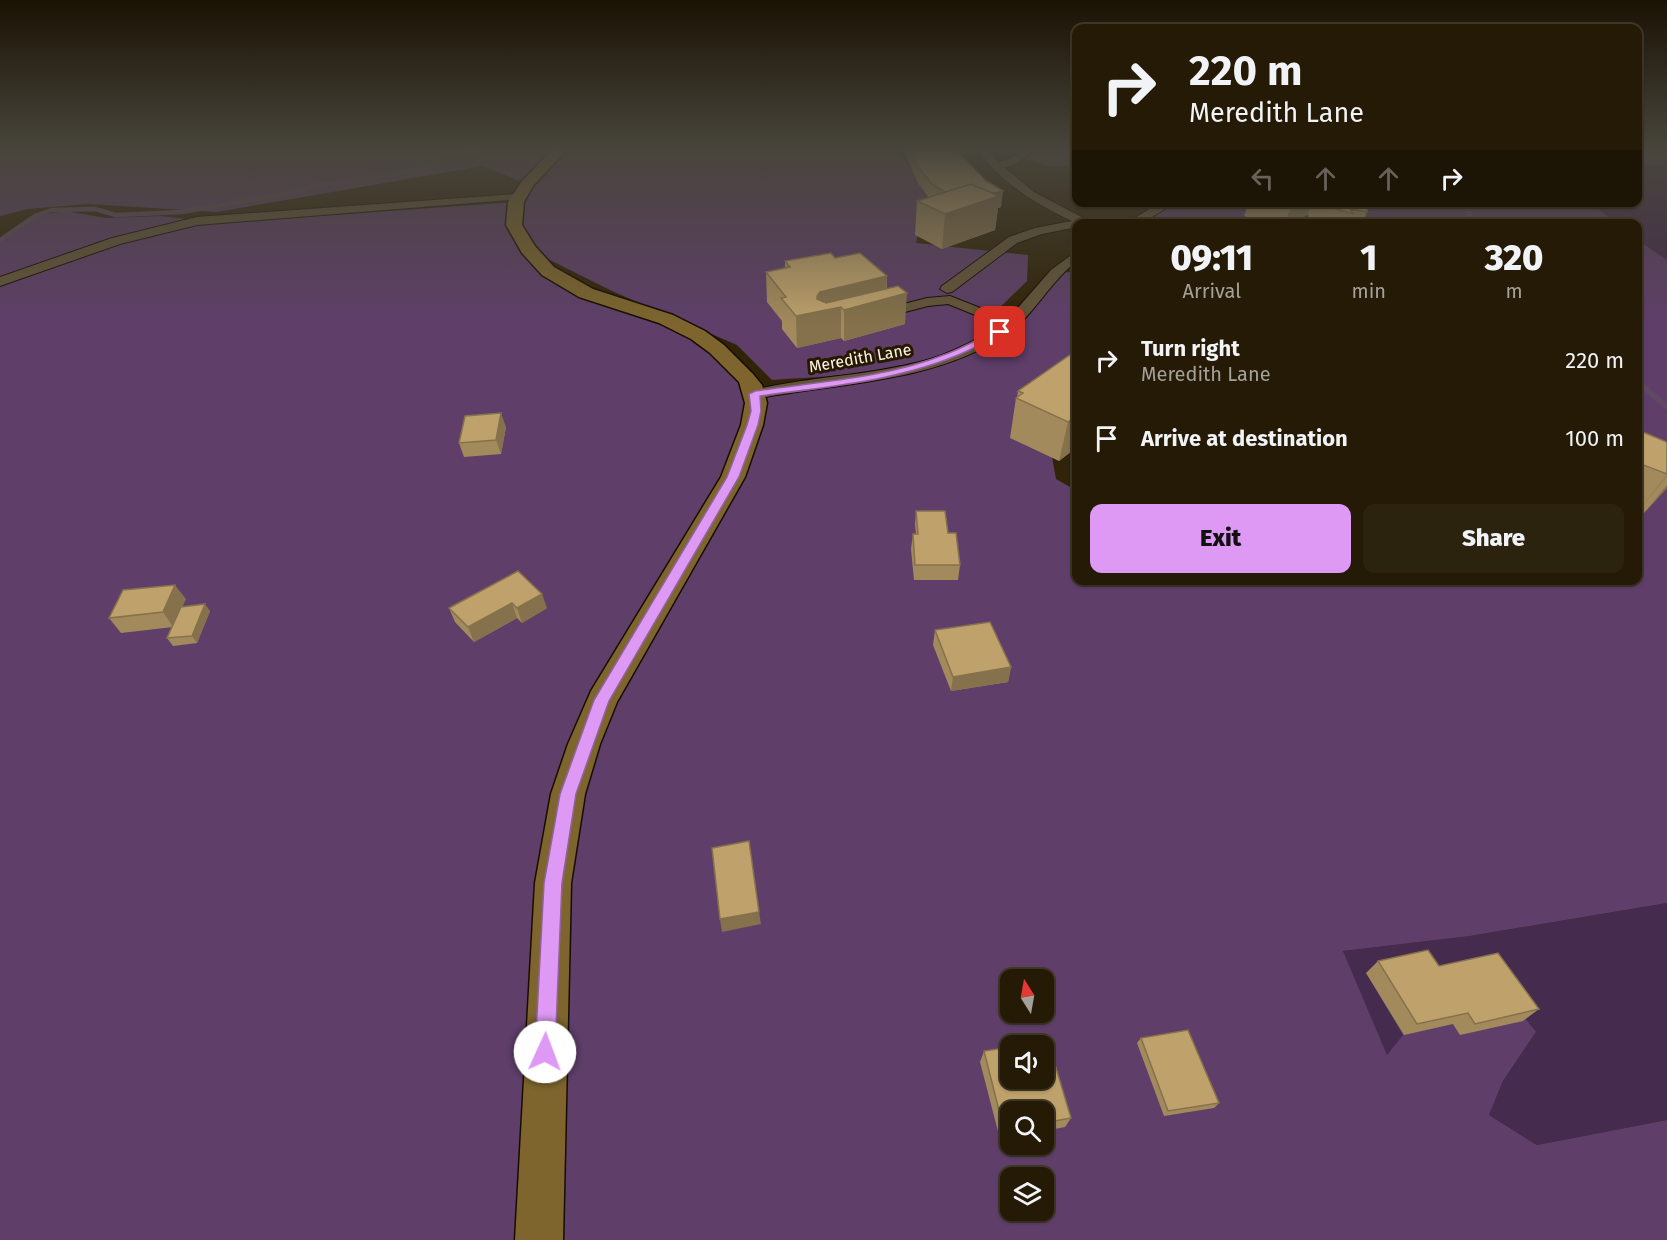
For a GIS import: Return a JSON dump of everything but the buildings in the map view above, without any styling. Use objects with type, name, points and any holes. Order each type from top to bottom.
[{"type":"street","points":[[0,282],[116,241],[196,221],[366,209]]},
{"type":"street","points":[[515,209],[513,217],[518,235],[548,271],[586,293],[666,320],[698,335],[746,378],[755,394],[756,411],[733,477],[602,700],[568,794],[553,883],[539,1240]]},
{"type":"street","points":[[1055,209],[1077,219]]},
{"type":"street","points":[[1140,219],[1159,209]]},
{"type":"street","points":[[947,289],[1013,240],[1039,231],[1072,225]]},
{"type":"street","name":"Meredith Lane","points":[[755,394],[851,381],[920,366],[973,346],[1000,332],[1031,303],[1054,274],[1072,259]]},
{"type":"street","points":[[859,320],[927,303],[950,300],[1009,324]]},
{"type":"shaded area","points":[[0,209],[30,209],[28,209],[0,216]]},
{"type":"shaded area","points":[[166,209],[235,209],[217,212]]},
{"type":"shaded area","points":[[419,209],[515,209],[514,217],[548,271],[698,335],[755,394],[920,366],[1000,332],[1054,274],[1072,272],[1072,373],[1052,457],[1056,479],[1070,487],[1072,486],[1072,585],[1642,585],[1642,243],[1667,260],[1667,903],[1470,936],[1343,951],[1387,1055],[1403,1035],[1366,973],[1415,962],[1425,978],[1483,965],[1536,1032],[1503,1081],[1489,1115],[1537,1145],[1667,1120],[1667,1240],[0,1240],[0,238],[4,238],[35,216],[65,211],[106,218],[161,216],[219,223]]},
{"type":"shaded area","points":[[523,209],[946,209],[950,213],[919,230],[916,243],[1028,255],[1027,281],[989,318],[992,330],[942,354],[880,370],[836,376],[772,380],[737,345],[612,291],[544,257],[534,246],[522,225]]},
{"type":"shaded area","points":[[1159,209],[1598,209],[1610,219],[1144,219],[1142,218]]},
{"type":"shaded area","points":[[1597,209],[1667,209],[1667,260],[1642,243],[1642,219],[1610,219]]},
{"type":"shaded area","points":[[1667,903],[1667,1120],[1537,1145],[1489,1115],[1503,1081],[1536,1032],[1366,973],[1404,1035],[1387,1056],[1343,951],[1470,936]]},
{"type":"waterway","points":[[0,240],[35,216],[52,210],[95,209],[116,215],[182,212],[200,209]]},
{"type":"waterway","points":[[1467,209],[1471,219]]},
{"type":"waterway","points":[[1642,385],[1667,407]]},
{"type":"route","points":[[545,1052],[553,883],[568,794],[584,744],[602,700],[742,458],[756,411],[755,394],[890,374],[950,356],[1000,332]]}]
